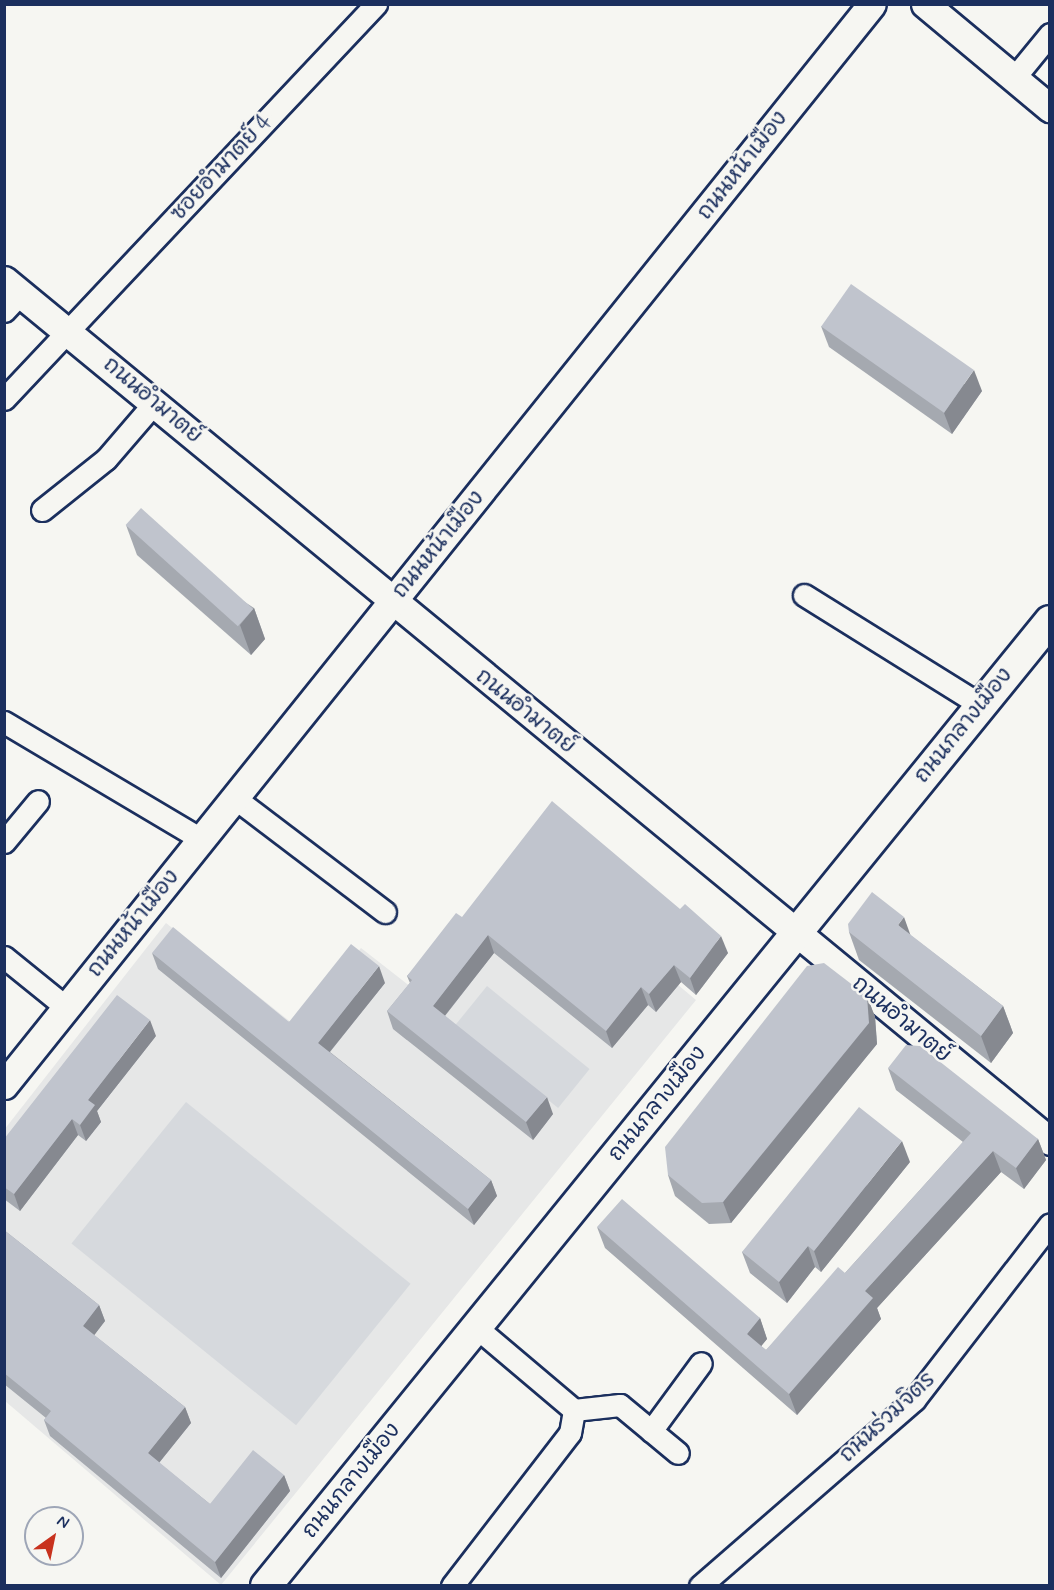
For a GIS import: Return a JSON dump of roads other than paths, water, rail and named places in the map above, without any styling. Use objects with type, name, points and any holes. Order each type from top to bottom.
[{"type":"main road","name":"ถนนกลางเมือง","points":[[267,1585],[795,932],[1050,621]]},
{"type":"street","name":"ซอยอำมาตย์ 4","points":[[4,399],[376,4]]},
{"type":"street","name":"ถนนหน้าเมือง","points":[[4,1085],[236,799],[872,4]]},
{"type":"street","points":[[925,4],[1050,108]]},
{"type":"street","points":[[1014,78],[1050,34]]},
{"type":"street","name":"ถนนอำมาตย์","points":[[10,295],[69,332],[155,402],[392,604],[1050,1141]]},
{"type":"street","points":[[42,510],[106,459],[155,402]]},
{"type":"street","points":[[804,595],[981,705]]},
{"type":"street","points":[[4,722],[203,840]]},
{"type":"street","points":[[236,799],[385,912]]},
{"type":"street","points":[[4,842],[38,801]]},
{"type":"street","points":[[4,957],[67,1008]]},
{"type":"street","name":"ถนนร่วมจิตร","points":[[700,1586],[914,1400],[1050,1224]]},
{"type":"street","points":[[477,1328],[574,1410],[620,1405],[678,1453]]},
{"type":"street","points":[[651,1431],[701,1363]]},
{"type":"street","points":[[452,1586],[570,1433],[574,1410]]}]
